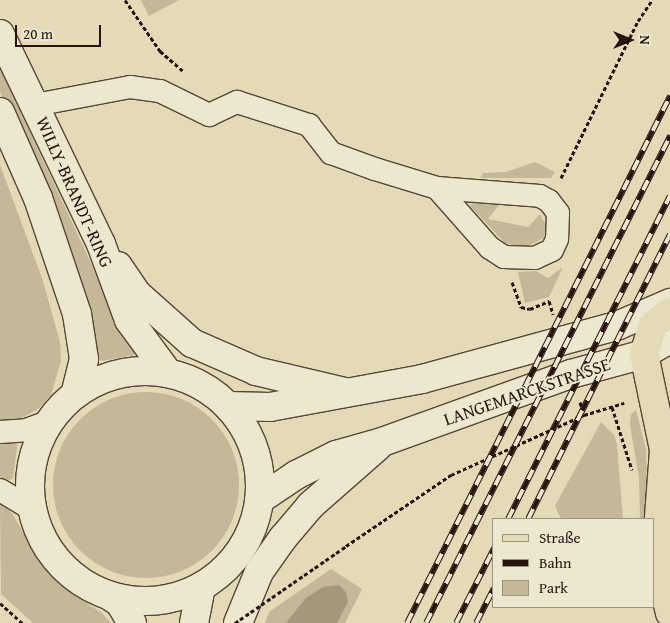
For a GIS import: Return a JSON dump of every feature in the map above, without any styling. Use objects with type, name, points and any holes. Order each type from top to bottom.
[{"type":"main road","name":"WILLY-BRANDT-RING","points":[[0,34],[101,244],[129,320],[168,373]]},
{"type":"main road","name":"WILLY-BRANDT-RING","points":[[0,112],[38,198],[76,314],[84,359],[75,394]]},
{"type":"main road","name":"LANGEMARCKSTRASSE","points":[[101,244],[137,294],[192,343],[256,371],[352,393]]},
{"type":"main road","name":"LANGEMARCKSTRASSE","points":[[228,406],[270,408],[352,393],[659,326],[670,303]]},
{"type":"main road","points":[[659,326],[644,354],[650,394],[660,422],[664,450],[657,544],[658,567],[670,614]]},
{"type":"main road","name":"LANGEMARCKSTRASSE","points":[[259,500],[296,475],[336,455],[382,442],[571,374],[644,354]]},
{"type":"main road","points":[[110,596],[156,601],[202,587],[223,571],[241,550],[253,526],[259,500],[260,474],[254,450],[244,426],[228,406],[190,380],[168,373],[144,370],[119,373],[96,381],[75,394],[48,422],[37,444],[31,467],[30,492],[34,516],[54,557],[83,583],[120,603],[132,623]]},
{"type":"main road","name":"LANGEMARCKSTRASSE","points":[[237,623],[259,572],[283,538],[311,505],[382,442]]},
{"type":"main road","points":[[194,623],[202,587]]},
{"type":"street","points":[[35,105],[130,87],[160,91],[209,115],[237,102],[309,125],[331,153],[437,188],[499,195],[526,194],[549,201],[560,220],[552,250],[535,258],[504,257],[490,248],[437,188]]},
{"type":"street","points":[[0,432],[26,430],[48,422]]},
{"type":"street","points":[[0,490],[28,507],[34,516]]},
{"type":"path","points":[[125,0],[160,51],[191,77]]},
{"type":"path","points":[[549,201],[638,21],[652,0]]},
{"type":"path","points":[[504,257],[521,306],[530,309],[549,301]]},
{"type":"path","points":[[237,623],[451,475],[584,415],[650,394]]},
{"type":"path","points":[[612,407],[631,461],[632,480]]},
{"type":"path","points":[[0,603],[22,623]]},
{"type":"green space","points":[[141,0],[179,0],[149,16]]},
{"type":"green space","points":[[0,68],[97,276],[138,351],[134,355],[102,361],[96,359],[0,91]]},
{"type":"green space","points":[[535,162],[555,172],[551,178],[481,178],[483,173],[506,172]]},
{"type":"green space","points":[[0,165],[42,278],[60,342],[61,361],[51,395],[39,408],[24,417],[0,423]]},
{"type":"green space","points":[[502,201],[488,219],[528,227],[540,214],[547,227],[544,238],[524,248],[505,243],[470,206],[473,202]]},
{"type":"green space","points":[[563,267],[549,297],[525,303],[518,272],[536,271],[548,278]]},
{"type":"green space","points":[[137,392],[155,392],[182,399],[212,419],[232,449],[239,476],[239,494],[232,521],[212,551],[182,571],[155,578],[137,578],[119,574],[102,567],[87,557],[74,544],[64,529],[57,512],[53,494],[53,476],[57,458],[64,441],[74,426],[87,413],[102,403],[119,396]]},
{"type":"green space","points":[[636,410],[646,449],[648,518],[640,518],[639,478],[630,425],[631,414]]},
{"type":"green space","points":[[601,422],[614,435],[617,444],[623,518],[561,518],[555,506]]},
{"type":"green space","points":[[18,440],[13,478],[10,480],[0,478],[0,441]]},
{"type":"green space","points":[[0,502],[12,513],[43,567],[61,586],[102,613],[111,623],[33,623],[1,594]]},
{"type":"green space","points":[[331,569],[362,589],[345,623],[265,623],[269,612]]},
{"type":"shaded area","points":[[339,585],[346,592],[348,602],[337,623],[286,623],[306,598],[323,587]]},
{"type":"railway","points":[[407,623],[670,96]]},
{"type":"railway","points":[[426,623],[670,136]]},
{"type":"railway","points":[[509,518],[670,196]]},
{"type":"railway","points":[[528,518],[670,234]]},
{"type":"railway","points":[[456,623],[492,552]]},
{"type":"railway","points":[[476,623],[492,592]]}]
